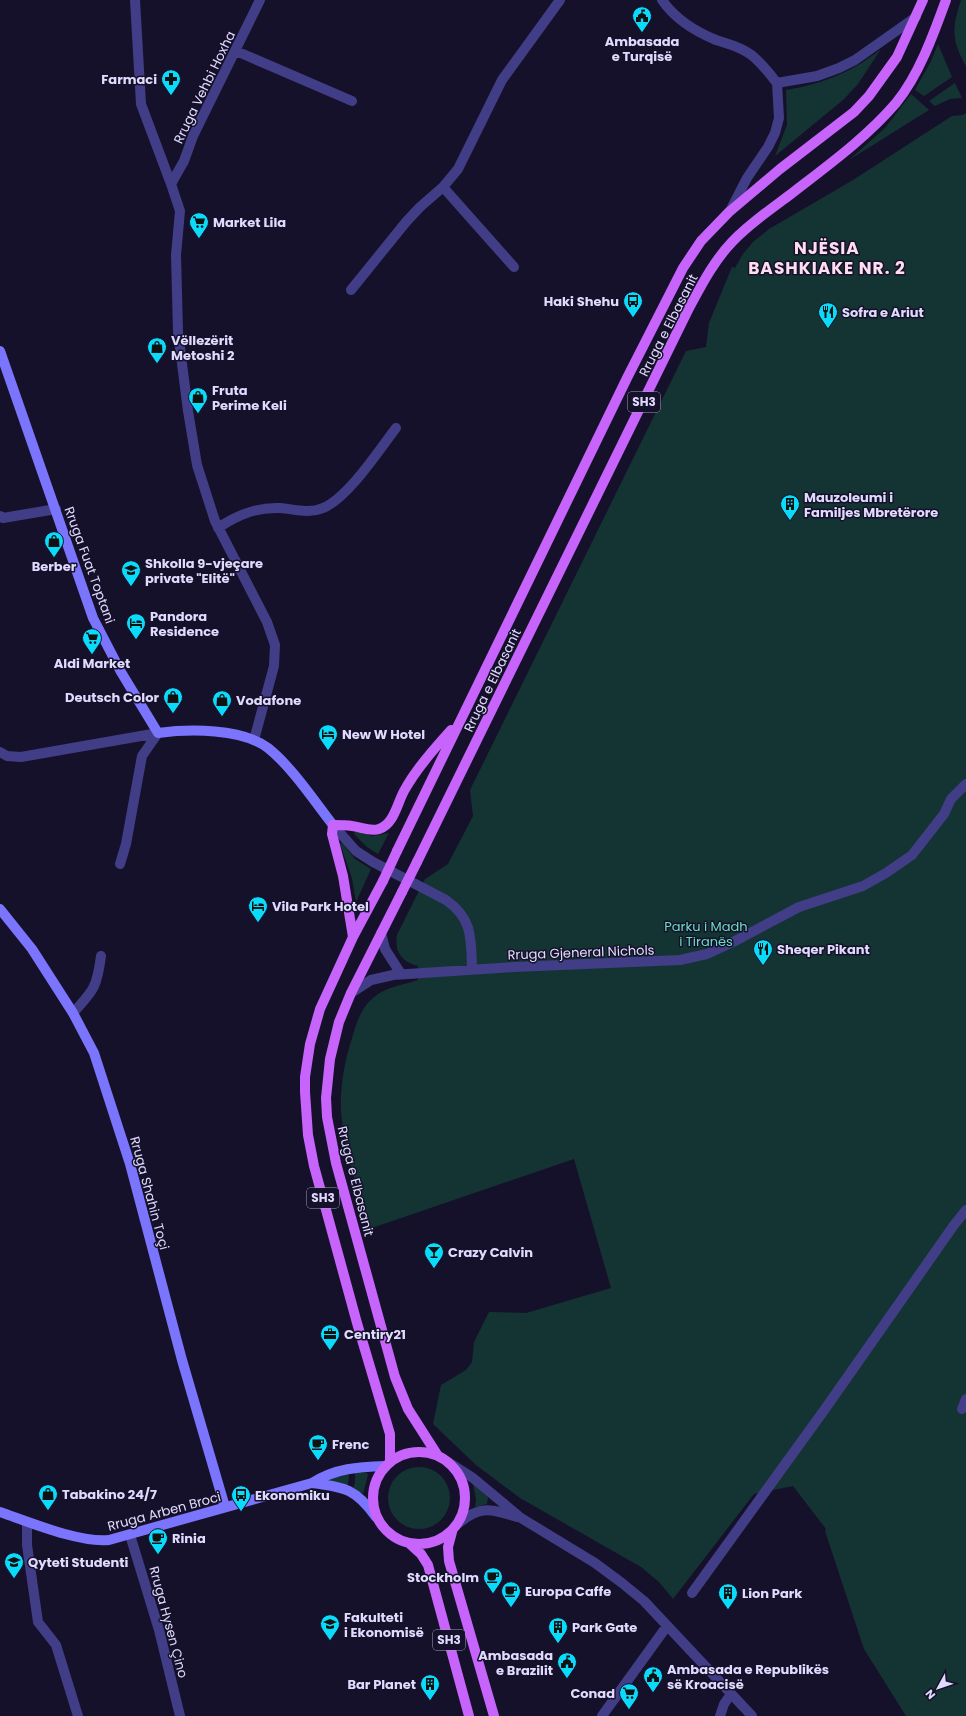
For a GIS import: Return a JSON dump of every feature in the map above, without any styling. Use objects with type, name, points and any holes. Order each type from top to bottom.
[{"type":"main road","name":"Rruga e Elbasanit","points":[[438,1456],[408,1409],[395,1377],[338,1171],[331,1136],[326,1098],[330,1059],[339,1022],[351,993],[381,932],[417,862],[688,310],[710,270],[722,254],[748,227],[818,174],[866,134],[896,102],[915,74],[946,0]]},
{"type":"main road","name":"Rruga e Elbasanit","points":[[388,1464],[390,1434],[357,1323],[314,1166],[308,1135],[305,1111],[305,1077],[314,1025],[326,994],[354,936],[383,880],[683,268],[701,241],[729,212],[780,169],[854,112],[882,80],[896,57],[916,17],[922,1]]},
{"type":"main road","points":[[354,936],[343,876],[332,834],[333,825],[352,826],[368,830],[378,830],[384,827],[396,811],[404,791],[431,752],[459,723]]},
{"type":"main road","name":"SH3","points":[[376,1517],[382,1527],[390,1534],[410,1544],[422,1545],[433,1543],[452,1532],[459,1523],[466,1501],[462,1479],[448,1462],[438,1456],[429,1452],[418,1452],[398,1456],[388,1464]]},
{"type":"main road","points":[[376,1517],[373,1502],[374,1486],[378,1476],[388,1464]]},
{"type":"main road","name":"SH3","points":[[452,1532],[448,1547],[449,1561],[494,1716]]},
{"type":"main road","name":"SH3","points":[[410,1544],[421,1554],[428,1565],[469,1716]]},
{"type":"street","points":[[135,0],[141,104],[180,211],[176,255],[178,332],[184,383],[197,465],[206,499],[218,528],[267,622],[275,645],[274,666],[254,740]]},
{"type":"street","name":"Rruga Vehbi Hoxha","points":[[171,184],[184,161],[193,136],[260,0]]},
{"type":"street","points":[[351,290],[406,222],[420,207],[443,187],[458,169],[502,80],[560,0]]},
{"type":"street","points":[[662,0],[669,10],[690,27],[716,40],[733,44],[751,54],[777,83],[779,118],[776,133],[747,178],[729,212]]},
{"type":"street","points":[[777,83],[817,76],[839,68],[855,60],[916,17]]},
{"type":"street","points":[[236,51],[352,101]]},
{"type":"street","points":[[443,187],[514,267]]},
{"type":"street","name":"Rruga Fuat Toptani","points":[[0,351],[93,618],[121,672],[158,733]]},
{"type":"street","points":[[218,528],[230,520],[256,510],[279,508],[308,511],[322,509],[328,506],[345,491],[396,428]]},
{"type":"street","points":[[0,516],[3,518],[56,509]]},
{"type":"street","points":[[0,752],[7,756],[21,757],[158,733],[210,732],[238,735],[254,740],[267,747],[280,759],[356,851],[373,862],[454,905],[468,923],[471,940],[472,969]]},
{"type":"street","points":[[120,864],[126,844],[142,756],[158,733]]},
{"type":"street","name":"Rruga Gjeneral Nichols","points":[[351,993],[371,980],[401,974],[472,969],[680,960],[707,954],[799,907],[863,886],[886,873],[912,855],[944,814],[951,799],[966,784]]},
{"type":"street","name":"Rruga Shahin Toçi","points":[[0,909],[32,949],[73,1013],[94,1053],[130,1164],[182,1360],[225,1507]]},
{"type":"street","points":[[381,932],[385,949],[401,974]]},
{"type":"street","points":[[73,1013],[94,989],[99,975],[101,956]]},
{"type":"street","points":[[692,1593],[966,1210]]},
{"type":"street","points":[[448,1462],[473,1478],[521,1518],[595,1563],[644,1601],[752,1716]]},
{"type":"street","name":"Rruga Arben Broci","points":[[0,1512],[55,1531],[99,1541],[130,1535],[312,1483],[325,1475],[337,1471],[388,1464]]},
{"type":"street","name":"Rruga Arben Broci","points":[[312,1483],[333,1486],[349,1491],[365,1502],[376,1517]]},
{"type":"street","points":[[459,1523],[468,1515],[477,1511],[489,1509],[521,1518]]},
{"type":"street","points":[[27,1522],[26,1545],[38,1622],[56,1645],[67,1676],[78,1716]]},
{"type":"street","name":"Rruga Hysen Çino","points":[[130,1535],[159,1630],[180,1716]]},
{"type":"street","points":[[602,1716],[667,1626]]},
{"type":"street","points":[[720,1716],[724,1704],[732,1694]]},
{"type":"green space","points":[[961,0],[966,0],[966,66],[955,41],[954,34],[956,18]]},
{"type":"green space","points":[[938,44],[952,77],[924,96],[915,90],[931,61]]},
{"type":"green space","points":[[881,49],[858,84],[843,100],[775,156],[787,125],[786,90],[812,84],[836,76],[859,64]]},
{"type":"green space","points":[[955,83],[962,98],[950,99],[935,106],[929,101]]},
{"type":"green space","points":[[911,94],[929,110],[849,160],[885,128]]},
{"type":"green space","name":"Parku i Madh i Tiranës","points":[[966,113],[966,1716],[906,1716],[864,1649],[825,1531],[826,1529],[793,1486],[754,1494],[673,1599],[659,1582],[641,1567],[520,1498],[476,1465],[433,1424],[441,1385],[466,1370],[472,1362],[474,1342],[489,1312],[526,1313],[611,1288],[574,1159],[369,1229],[348,1155],[342,1125],[341,1101],[342,1082],[348,1053],[356,1025],[363,1010],[373,998],[383,991],[418,980],[418,966],[408,962],[400,955],[396,941],[397,935],[425,879],[448,864],[473,816],[470,790],[686,351],[706,347],[709,323],[732,267],[735,268],[743,254],[753,242],[769,229],[853,180],[952,116],[963,115]]},
{"type":"green space","points":[[355,831],[372,836],[389,833],[378,854],[367,847],[354,834]]},
{"type":"green space","points":[[342,843],[355,859],[371,869],[356,902],[352,878],[340,844]]},
{"type":"green space","points":[[413,1467],[425,1467],[441,1476],[448,1486],[450,1498],[448,1510],[441,1520],[425,1529],[413,1529],[402,1524],[393,1515],[388,1504],[388,1492],[393,1481],[402,1472]]},
{"type":"green space","points":[[355,1472],[367,1473],[368,1475],[363,1494],[353,1488],[355,1483]]},
{"type":"green space","points":[[349,1474],[348,1485],[325,1480]]},
{"type":"green space","points":[[473,1483],[488,1497],[487,1504],[475,1507],[476,1500]]},
{"type":"place","name":"Ambasada e Turqisë","points":[[642,33]]},
{"type":"place","name":"Farmaci","points":[[171,96]]},
{"type":"place","name":"Market Lila","points":[[199,239]]},
{"type":"place","name":"Haki Shehu","points":[[633,318]]},
{"type":"place","name":"Sofra e Ariut","points":[[828,329]]},
{"type":"place","name":"Vëllezërit Metoshi 2","points":[[157,364]]},
{"type":"place","name":"Fruta Perime Keli","points":[[198,414]]},
{"type":"place","name":"Mauzoleumi i Familjes Mbretërore","points":[[790,521]]},
{"type":"place","name":"Berber","points":[[54,558]]},
{"type":"place","name":"Shkolla 9-vjeçare private \"Elitë\"","points":[[131,587]]},
{"type":"place","name":"Pandora Residence","points":[[136,640]]},
{"type":"place","name":"Aldi Market","points":[[92,655]]},
{"type":"place","name":"Deutsch Color","points":[[173,714]]},
{"type":"place","name":"Vodafone","points":[[222,717]]},
{"type":"place","name":"New W Hotel","points":[[328,751]]},
{"type":"place","name":"Vila Park Hotel","points":[[258,923]]},
{"type":"place","name":"Sheqer Pikant","points":[[763,966]]},
{"type":"place","name":"Crazy Calvin","points":[[434,1269]]},
{"type":"place","name":"Centiry21","points":[[330,1351]]},
{"type":"place","name":"Frenc","points":[[318,1461]]},
{"type":"place","name":"Tabakino 24/7","points":[[48,1511]]},
{"type":"place","name":"Ekonomiku","points":[[241,1512]]},
{"type":"place","name":"Rinia","points":[[158,1555]]},
{"type":"place","name":"Qyteti Studenti","points":[[14,1579]]},
{"type":"place","name":"Stockholm","points":[[493,1594]]},
{"type":"place","name":"Europa Caffe","points":[[511,1608]]},
{"type":"place","name":"Lion Park","points":[[728,1610]]},
{"type":"place","name":"Fakulteti i Ekonomisë","points":[[330,1641]]},
{"type":"place","name":"Park Gate","points":[[558,1644]]},
{"type":"place","name":"Ambasada e Brazilit","points":[[567,1679]]},
{"type":"place","name":"Ambasada e Republikës së Kroacisë","points":[[653,1693]]},
{"type":"place","name":"Bar Planet","points":[[430,1701]]},
{"type":"place","name":"Conad","points":[[629,1710]]},
{"type":"district","name":"NJËSIA BASHKIAKE NR. 2","points":[[827,258]]}]
